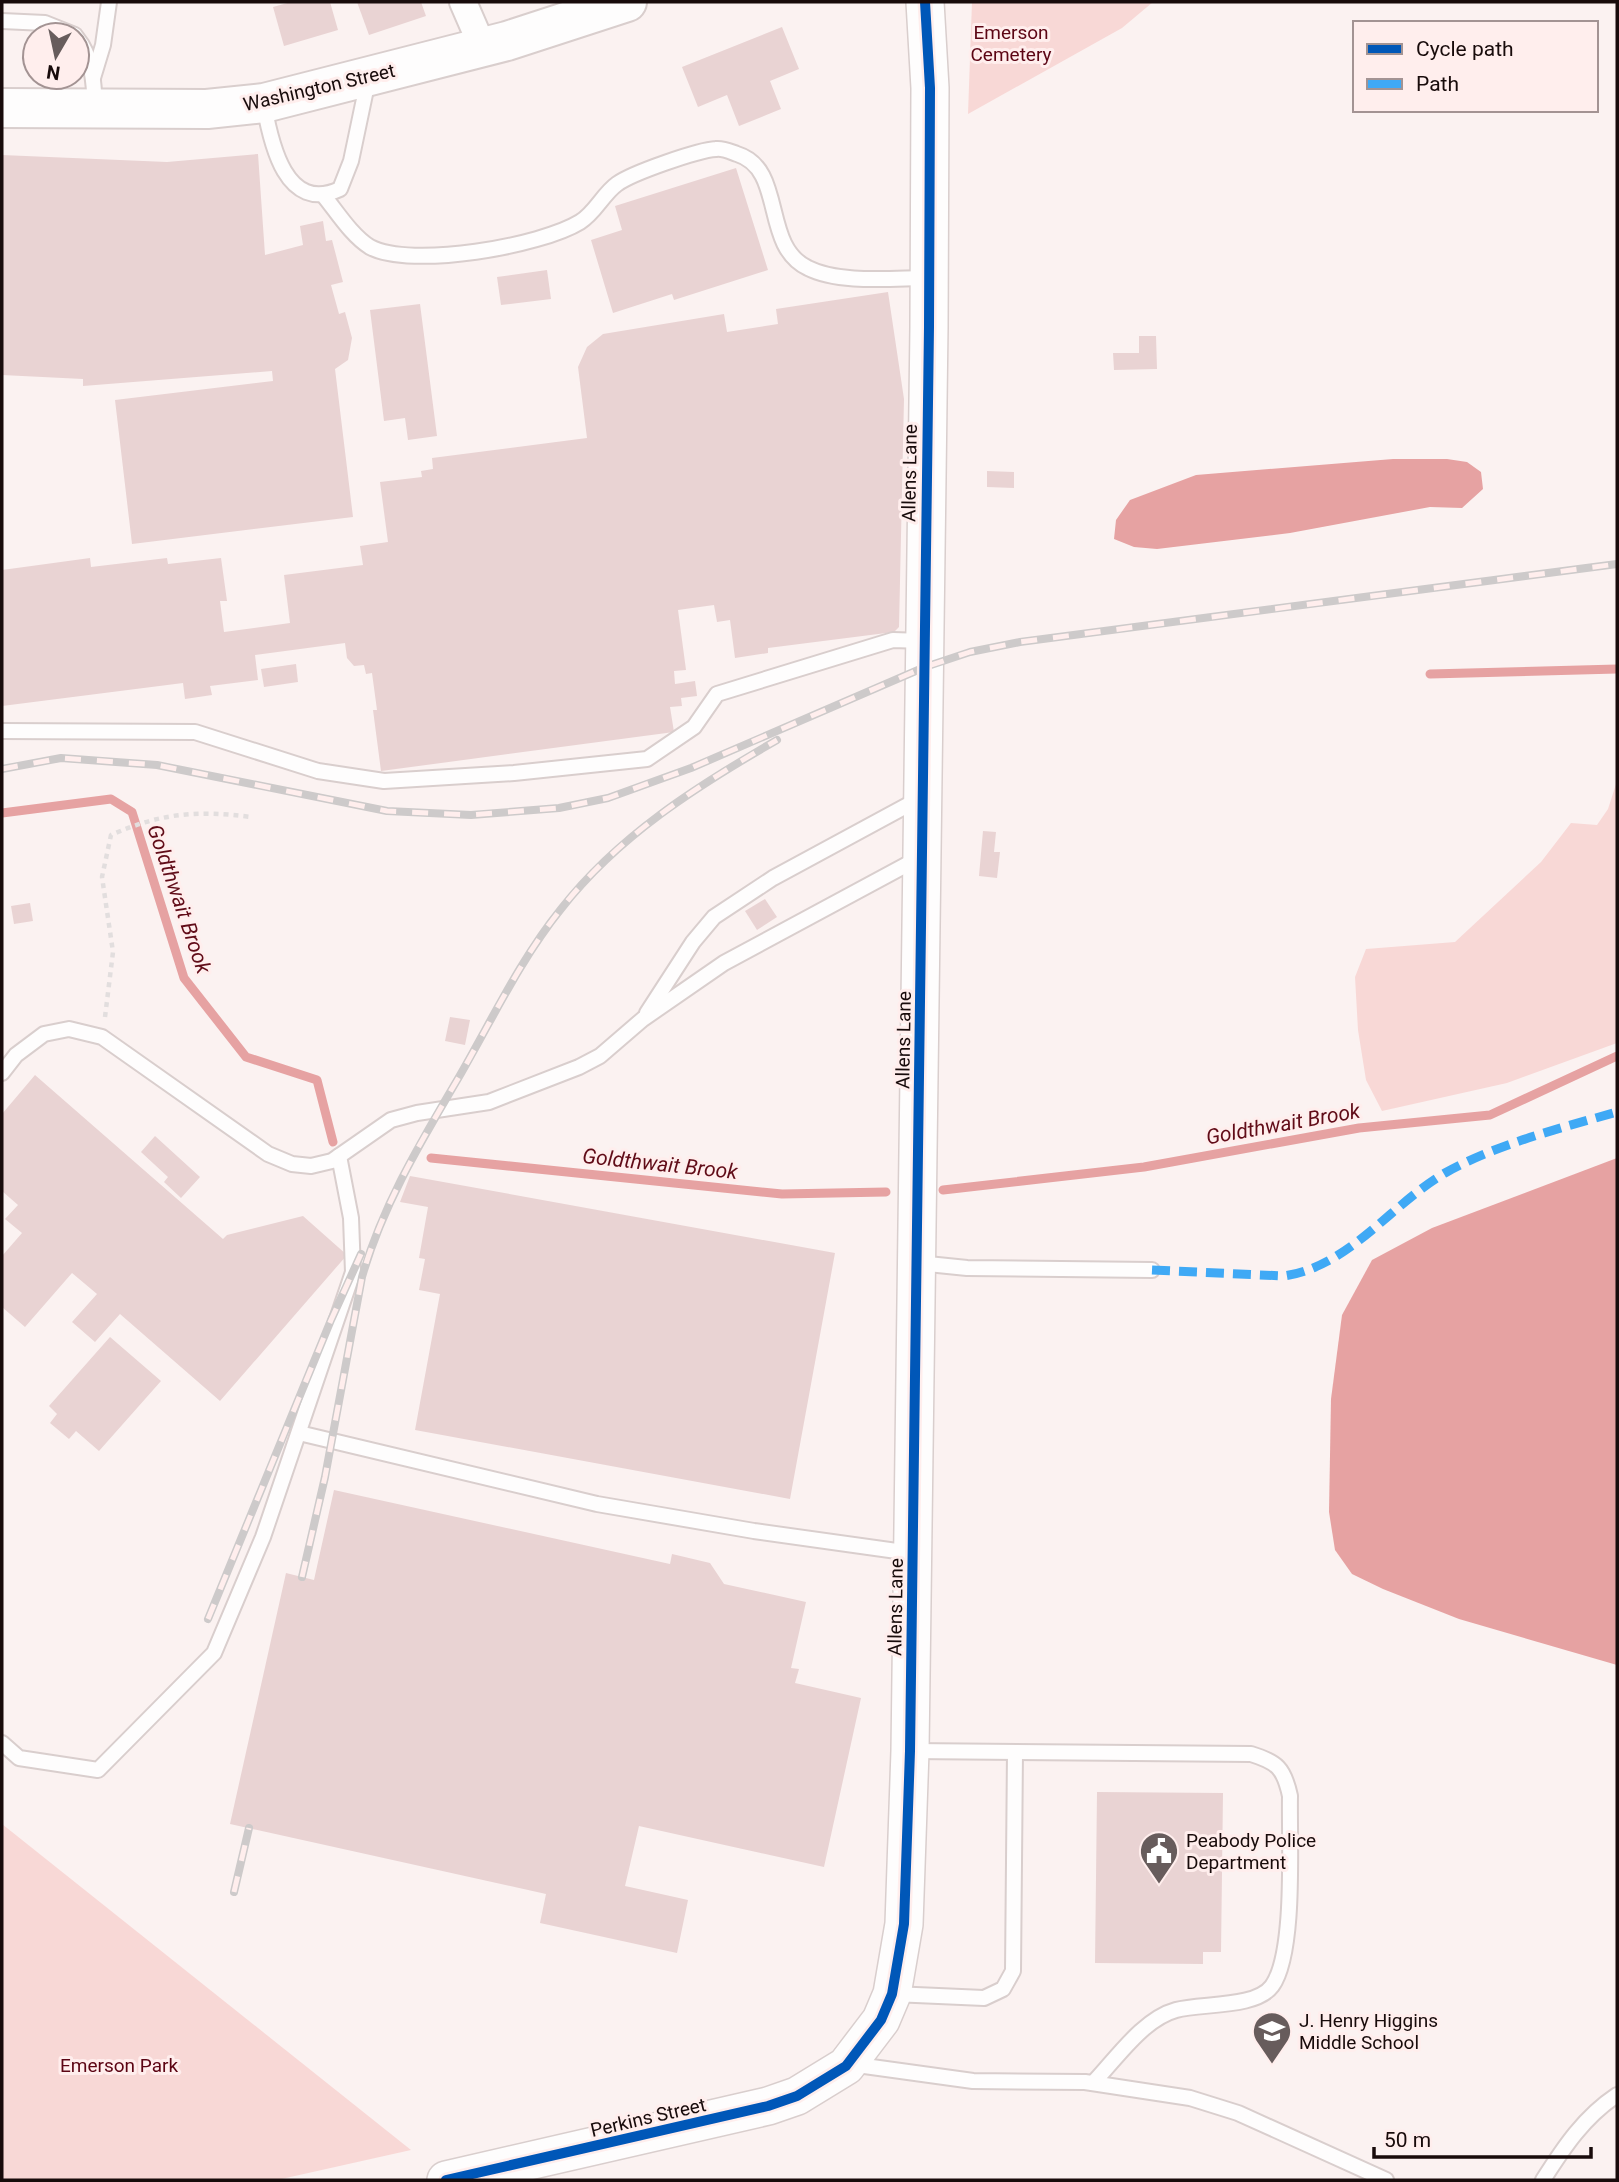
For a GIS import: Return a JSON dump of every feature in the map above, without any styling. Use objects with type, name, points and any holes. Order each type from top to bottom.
[{"type":"main road","name":"Washington Street","points":[[2,108],[94,94],[207,109],[264,103],[484,48],[626,2]]},
{"type":"street","points":[[463,2],[484,48]]},
{"type":"street","name":"Allens Lane","points":[[848,2064],[881,2020],[892,1994],[904,1924],[910,1751],[923,856],[930,88],[925,2]]},
{"type":"street","name":"Perkins Street","points":[[446,2180],[507,2174],[768,2106],[797,2096],[848,2064]]},
{"type":"lane","points":[[94,94],[109,2]]},
{"type":"lane","points":[[2,22],[21,22]]},
{"type":"lane","points":[[264,103],[271,140],[282,168],[303,192],[324,196],[340,189],[351,161],[369,76]]},
{"type":"lane","points":[[91,80],[94,94]]},
{"type":"lane","points":[[324,196],[368,245],[388,254],[428,258],[544,238],[582,221],[617,184],[644,171],[718,148],[747,157],[764,174],[770,204],[788,254],[807,268],[831,275],[929,278]]},
{"type":"lane","points":[[2,731],[195,732],[318,771],[384,781],[514,773],[647,759],[694,727],[717,694],[893,640],[925,641]]},
{"type":"lane","points":[[643,1019],[693,942],[713,917],[773,878],[923,797]]},
{"type":"lane","points":[[2,1073],[16,1055],[44,1034],[69,1029],[102,1037],[268,1154],[292,1164],[311,1166],[339,1156],[391,1120],[417,1113],[489,1102],[579,1067],[600,1056],[643,1019],[724,963],[923,856]]},
{"type":"lane","points":[[2,1743],[19,1758],[98,1770],[214,1653],[263,1537],[353,1272],[351,1218],[339,1156]]},
{"type":"lane","points":[[917,1262],[967,1268],[1152,1270]]},
{"type":"lane","points":[[299,1433],[597,1504],[754,1531],[913,1553]]},
{"type":"lane","points":[[910,1751],[1251,1754],[1273,1761],[1286,1778],[1290,1796],[1286,1951],[1272,1986],[1255,1999],[1174,2011],[1144,2030],[1093,2083]]},
{"type":"lane","points":[[892,1994],[984,1998],[1003,1989],[1013,1971],[1015,1752]]},
{"type":"lane","points":[[848,2064],[973,2081],[1093,2083],[1190,2098],[1238,2113],[1385,2180]]},
{"type":"lane","points":[[1543,2180],[1568,2139],[1617,2095]]},
{"type":"path","points":[[102,1037],[113,951],[102,877],[111,835],[175,813],[215,812],[251,817]]},
{"type":"green space","name":"Emerson Cemetery","points":[[972,2],[1153,2],[1122,28],[968,114]]},
{"type":"green space","points":[[1617,781],[1617,1043],[1507,1083],[1382,1111],[1366,1080],[1358,1030],[1355,977],[1366,949],[1455,942],[1541,862],[1571,823],[1597,825],[1608,809]]},
{"type":"green space","name":"Emerson Park","points":[[2,1824],[411,2150],[277,2180],[2,2180]]},
{"type":"shaded area","points":[[1393,459],[1447,459],[1467,462],[1481,472],[1483,489],[1462,508],[1430,507],[1290,533],[1157,549],[1134,547],[1114,539],[1116,520],[1130,500],[1196,475]]},
{"type":"shaded area","points":[[1617,1158],[1617,1665],[1459,1619],[1352,1574],[1335,1550],[1329,1512],[1331,1399],[1342,1315],[1372,1260],[1432,1228]]},
{"type":"building","points":[[291,2],[330,2],[338,30],[284,46],[273,7]]},
{"type":"building","points":[[357,2],[421,2],[426,16],[369,35]]},
{"type":"building","points":[[782,27],[799,69],[770,81],[781,109],[739,126],[727,95],[698,107],[682,67]]},
{"type":"building","points":[[258,154],[265,255],[303,245],[300,226],[323,221],[326,241],[332,240],[343,282],[331,285],[339,314],[345,312],[352,338],[348,360],[335,369],[353,517],[132,544],[115,400],[273,381],[272,371],[83,386],[83,379],[2,375],[2,155],[167,162]]},
{"type":"building","points":[[736,168],[768,270],[674,300],[672,294],[613,313],[591,240],[622,230],[615,206]]},
{"type":"building","points":[[547,270],[551,299],[501,305],[497,277]]},
{"type":"building","points":[[888,292],[904,399],[899,627],[894,632],[768,648],[768,653],[735,658],[730,620],[717,622],[714,605],[678,610],[686,670],[674,671],[675,684],[695,681],[697,696],[681,698],[682,706],[670,707],[674,732],[381,771],[373,710],[377,710],[372,673],[366,674],[364,665],[354,666],[347,658],[345,643],[255,655],[258,680],[210,686],[212,695],[185,699],[183,683],[2,706],[2,570],[90,558],[91,567],[167,558],[168,564],[221,558],[227,601],[220,601],[224,632],[290,623],[284,575],[363,565],[360,546],[388,542],[380,482],[422,477],[421,471],[433,469],[432,458],[587,438],[578,367],[587,347],[603,334],[724,314],[727,332],[778,324],[776,309]]},
{"type":"building","points":[[420,304],[437,436],[408,440],[405,418],[384,421],[370,310]]},
{"type":"building","points":[[1139,336],[1156,336],[1157,369],[1114,370],[1113,353],[1139,353]]},
{"type":"building","points":[[987,471],[1014,472],[1014,488],[987,487]]},
{"type":"building","points":[[296,664],[298,682],[264,687],[261,669]]},
{"type":"building","points":[[983,831],[996,832],[994,852],[1000,852],[997,878],[979,876]]},
{"type":"building","points":[[765,899],[777,917],[757,930],[745,911]]},
{"type":"building","points":[[30,903],[33,921],[14,924],[11,906]]},
{"type":"building","points":[[450,1017],[470,1020],[465,1045],[445,1041]]},
{"type":"building","points":[[35,1075],[223,1239],[227,1235],[303,1216],[347,1255],[220,1401],[120,1314],[95,1342],[72,1322],[97,1294],[72,1273],[25,1327],[2,1307],[2,1256],[22,1233],[5,1219],[18,1205],[2,1191],[2,1114]]},
{"type":"building","points":[[155,1136],[200,1177],[181,1198],[164,1182],[168,1177],[141,1152]]},
{"type":"building","points":[[410,1176],[835,1253],[790,1499],[415,1430],[440,1294],[419,1290],[425,1259],[419,1258],[428,1207],[400,1202]]},
{"type":"building","points":[[110,1337],[161,1381],[99,1451],[76,1431],[69,1439],[50,1423],[57,1414],[49,1406]]},
{"type":"building","points":[[334,1490],[670,1564],[672,1554],[710,1563],[724,1584],[806,1602],[791,1668],[799,1669],[795,1683],[861,1698],[824,1867],[639,1826],[625,1886],[688,1900],[677,1953],[540,1923],[546,1894],[230,1824],[286,1573],[314,1580]]},
{"type":"building","points":[[1097,1792],[1223,1793],[1221,1952],[1203,1952],[1203,1964],[1095,1963]]},
{"type":"waterway","points":[[1430,674],[1617,669]]},
{"type":"waterway","name":"Goldthwait Brook","points":[[2,813],[111,799],[132,812],[184,978],[246,1057],[317,1080],[333,1142]]},
{"type":"waterway","name":"Goldthwait Brook","points":[[943,1190],[1144,1167],[1359,1128],[1490,1115],[1617,1056]]},
{"type":"waterway","name":"Goldthwait Brook","points":[[431,1158],[782,1194],[886,1192]]},
{"type":"railway","points":[[2,769],[61,758],[157,765],[387,811],[471,815],[559,808],[608,798],[691,768],[925,667],[970,652],[1020,642],[1617,564]]},
{"type":"railway","points":[[302,1577],[325,1477],[362,1277],[370,1251],[403,1177],[505,993],[561,909],[608,858],[660,814],[777,740]]},
{"type":"railway","points":[[208,1619],[331,1320],[361,1254]]},
{"type":"railway","points":[[234,1892],[249,1828]]},
{"type":"marked path","points":[[1152,1270],[1284,1276],[1308,1270],[1329,1260],[1369,1233],[1406,1201],[1445,1173],[1486,1153],[1617,1112]]},
{"type":"cycle path","points":[[446,2180],[768,2106],[797,2096],[846,2066],[881,2020],[892,1994],[904,1924],[910,1751],[929,327],[930,88],[925,2]]},
{"type":"place","name":"Peabody Police Department","points":[[1159,1885]]},
{"type":"place","name":"J. Henry Higgins Middle School","points":[[1272,2065]]}]
